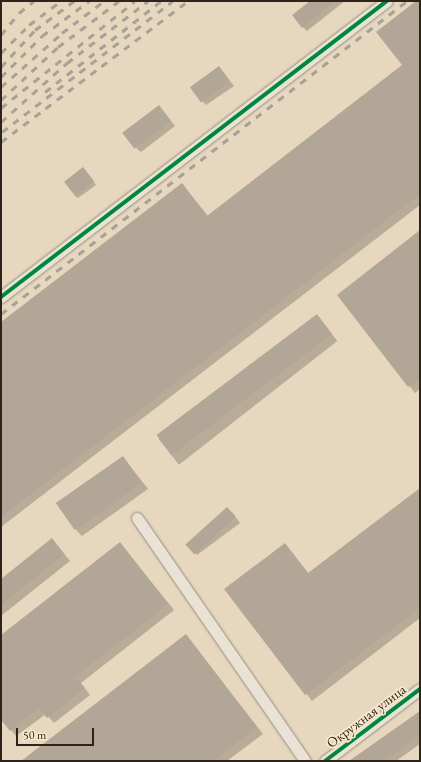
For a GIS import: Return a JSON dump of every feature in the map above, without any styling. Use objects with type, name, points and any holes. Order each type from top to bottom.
[{"type":"street","points":[[1,297],[387,1]]},
{"type":"street","points":[[137,518],[305,761]]},
{"type":"street","name":"Окружная улица","points":[[325,761],[420,690]]},
{"type":"building","points":[[310,1],[335,1],[302,28],[292,15]]},
{"type":"building","points":[[416,1],[420,1],[420,194],[1,517],[1,322],[182,183],[207,216],[402,65],[376,32]]},
{"type":"building","points":[[219,66],[230,81],[201,103],[190,87]]},
{"type":"building","points":[[159,105],[171,121],[134,149],[122,133]]},
{"type":"building","points":[[83,167],[94,181],[75,196],[64,182]]},
{"type":"building","points":[[420,230],[420,378],[408,387],[337,295]]},
{"type":"building","points":[[317,314],[332,334],[172,455],[156,435]]},
{"type":"building","points":[[123,456],[142,483],[75,530],[56,503]]},
{"type":"building","points":[[420,488],[420,608],[305,695],[224,589],[285,543],[308,573]]},
{"type":"building","points":[[227,507],[236,517],[194,554],[185,544]]},
{"type":"building","points":[[52,538],[64,554],[1,605],[1,579]]},
{"type":"building","points":[[120,542],[168,604],[75,677],[85,688],[47,718],[39,708],[10,731],[1,720],[1,635]]},
{"type":"building","points":[[186,634],[257,727],[213,761],[21,761]]},
{"type":"building","points":[[420,711],[420,735],[393,755],[382,761],[349,761]]},
{"type":"railway","points":[[1,35],[19,13],[34,1]]},
{"type":"railway","points":[[1,53],[29,25],[61,1]]},
{"type":"railway","points":[[1,67],[35,30],[74,1]]},
{"type":"railway","points":[[1,77],[42,36],[89,1]]},
{"type":"railway","points":[[1,87],[62,33],[104,1]]},
{"type":"railway","points":[[1,100],[58,47],[119,1]]},
{"type":"railway","points":[[1,108],[135,1]]},
{"type":"railway","points":[[1,122],[67,63],[148,1]]},
{"type":"railway","points":[[45,92],[161,1]]},
{"type":"railway","points":[[2,132],[173,1]]},
{"type":"railway","points":[[1,142],[188,1]]},
{"type":"railway","points":[[1,314],[407,1]]},
{"type":"cycle path","points":[[1,297],[387,1]]},
{"type":"cycle path","points":[[325,761],[420,689]]}]
